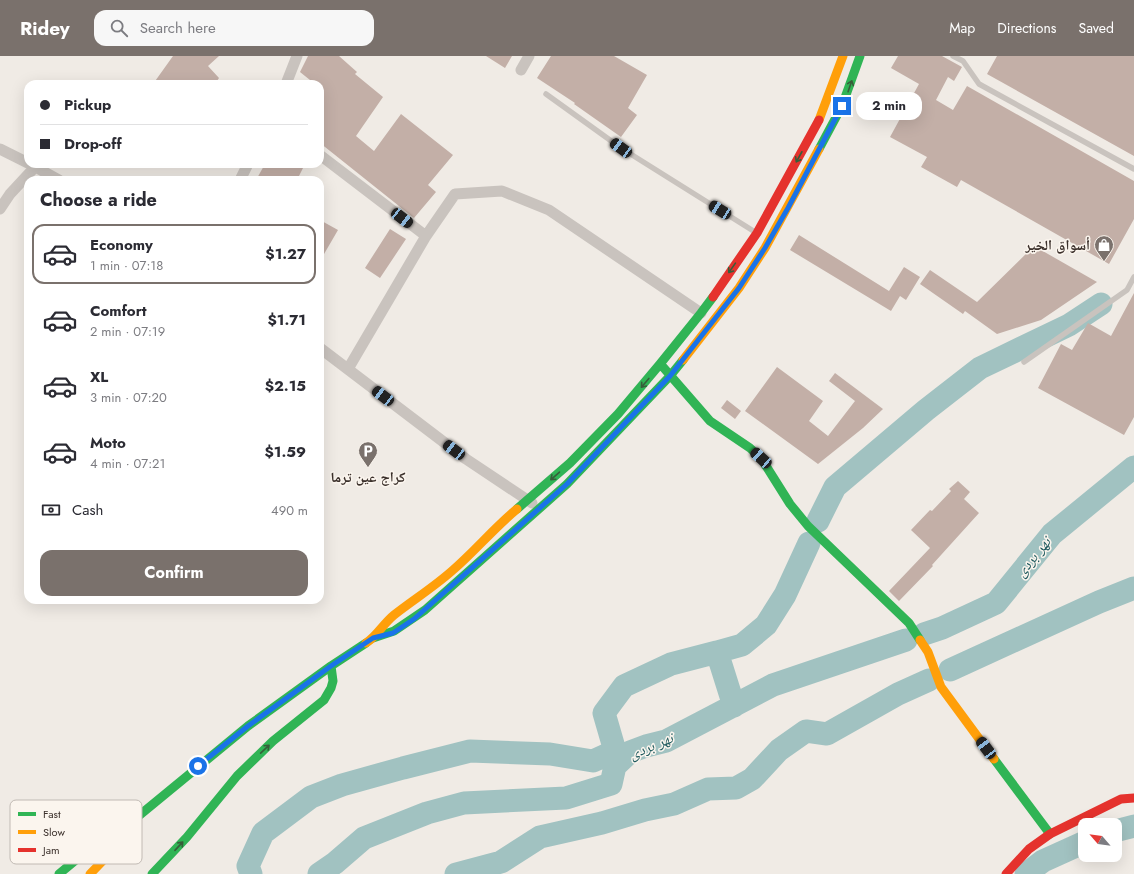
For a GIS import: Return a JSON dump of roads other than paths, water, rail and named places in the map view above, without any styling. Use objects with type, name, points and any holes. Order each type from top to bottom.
[{"type":"main road","points":[[373,638],[380,628],[394,615],[453,570],[527,500],[557,475],[618,414],[660,364],[701,313],[757,233],[818,123],[843,56]]},
{"type":"main road","points":[[142,813],[237,735],[331,666],[373,638],[393,633],[419,614],[567,484],[670,376],[739,288],[765,248],[842,106],[860,56]]},
{"type":"main road","points":[[660,364],[710,421],[750,448],[761,458],[790,504],[808,526],[909,623],[928,652],[941,688],[1050,834]]},
{"type":"main road","points":[[152,874],[187,837],[253,760],[273,741],[324,700],[328,694],[332,680],[331,666]]},
{"type":"main road","points":[[1006,874],[1030,849],[1050,834],[1121,798],[1134,798]]},
{"type":"main road","points":[[59,874],[71,864]]},
{"type":"main road","points":[[90,874],[100,864]]},
{"type":"street","points":[[288,80],[297,56]]},
{"type":"street","points":[[521,70],[529,56]]},
{"type":"street","points":[[0,149],[24,161]]},
{"type":"street","points":[[324,158],[426,236]]},
{"type":"street","points":[[0,209],[29,168]]},
{"type":"street","points":[[37,168],[52,176]]},
{"type":"street","points":[[348,369],[426,236],[455,194],[502,191],[549,210],[701,313]]},
{"type":"street","points":[[324,351],[466,459],[540,508]]},
{"type":"lane","points":[[954,56],[963,61],[979,84],[1134,169]]},
{"type":"lane","points":[[546,94],[621,148],[757,233]]},
{"type":"lane","points":[[1024,362],[1127,290],[1134,277]]},
{"type":"waterway","points":[[818,521],[835,487],[926,410],[980,368],[1069,325],[1101,304]]},
{"type":"waterway","name":"نهر بردى","points":[[924,634],[942,628],[996,603],[1052,534],[1134,467]]},
{"type":"waterway","points":[[717,652],[742,645],[766,625],[785,595],[809,543]]},
{"type":"waterway","name":"نهر بردى","points":[[950,670],[1099,602],[1134,588]]},
{"type":"waterway","name":"نهر بردى","points":[[319,874],[335,863],[364,838],[427,813],[464,803],[566,798],[611,784],[615,766],[630,752],[666,741],[773,685],[906,640]]},
{"type":"waterway","points":[[251,874],[248,866],[263,833],[311,797],[342,785],[470,751],[550,754],[593,761],[615,751],[604,713],[624,686],[671,664],[717,652],[734,706]]},
{"type":"waterway","name":"نهر بردى","points":[[456,874],[501,862],[540,837],[602,823],[645,810],[674,804],[708,789],[736,788],[752,779],[779,750],[806,731],[827,734],[898,694],[929,680]]},
{"type":"waterway","name":"نهر بردى","points":[[1122,829],[1134,826]]},
{"type":"waterway","name":"نهر بردى","points":[[1026,874],[1043,861],[1078,845]]},
{"type":"place","name":"أسواق الخير","points":[[1104,262]]},
{"type":"place","name":"كراج عين ترما","points":[[368,468]]}]
